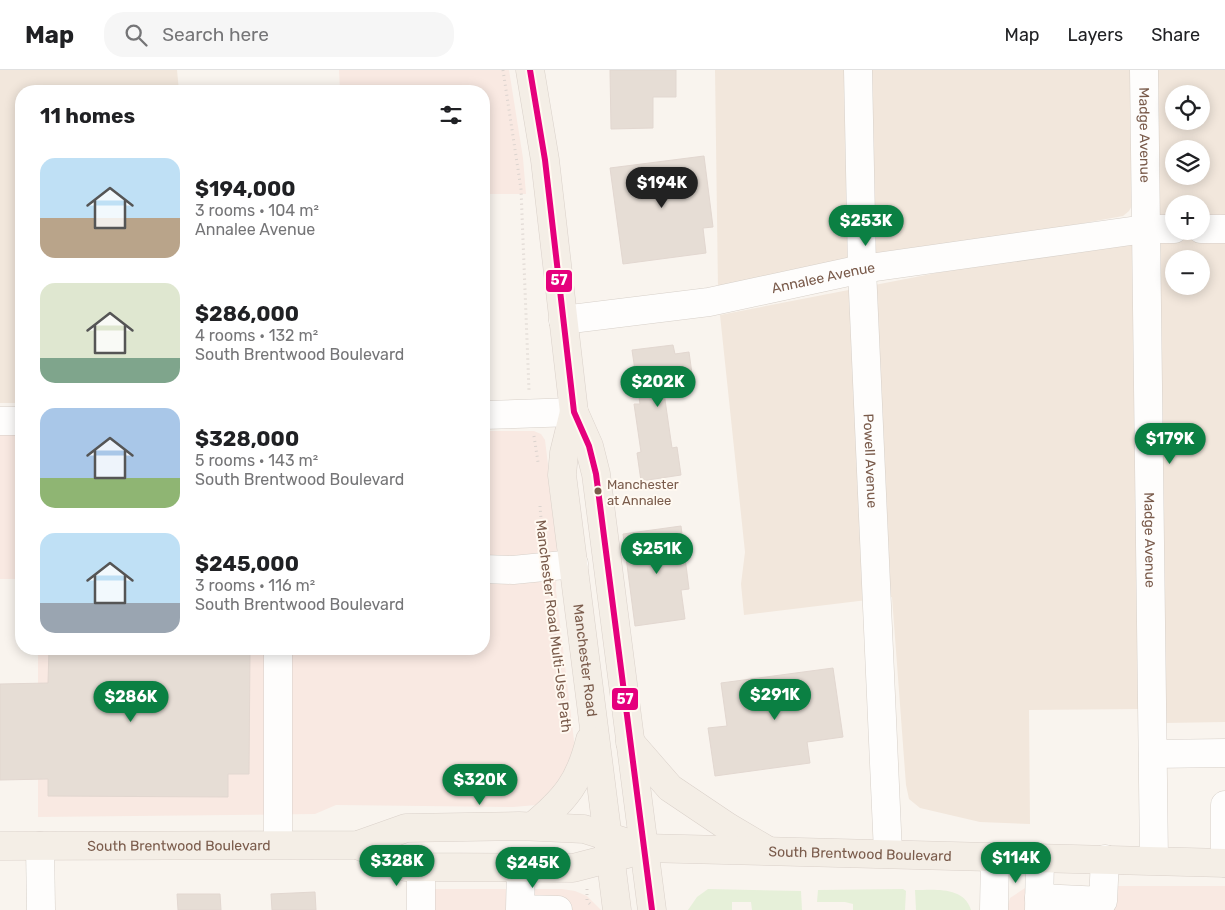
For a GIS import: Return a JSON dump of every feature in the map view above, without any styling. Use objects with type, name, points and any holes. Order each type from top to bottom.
[{"type":"main road","name":"Manchester Road","points":[[530,70],[545,160],[574,412],[589,446],[596,474],[652,910]]},
{"type":"main road","name":"Manchester Road","points":[[574,412],[564,453],[562,475],[616,910]]},
{"type":"main road","points":[[533,826],[558,805],[570,790],[585,760],[592,728]]},
{"type":"main road","points":[[630,742],[645,761],[676,793],[771,852]]},
{"type":"main road","name":"South Brentwood Boulevard","points":[[0,846],[278,844],[358,846],[406,828],[533,826],[576,828],[608,848]]},
{"type":"main road","name":"South Brentwood Boulevard","points":[[358,846],[406,867],[573,868],[608,848],[888,853],[1225,863]]},
{"type":"street","name":"Powell Avenue","points":[[858,70],[862,269],[888,853]]},
{"type":"street","name":"Madge Avenue","points":[[1144,70],[1154,860]]},
{"type":"street","name":"Annalee Avenue","points":[[563,320],[709,302],[862,269],[1145,229],[1165,229]]},
{"type":"street","points":[[1210,229],[1225,229]]},
{"type":"street","points":[[490,414],[574,412]]},
{"type":"street","points":[[0,421],[15,421]]},
{"type":"street","points":[[490,569],[513,570],[574,564]]},
{"type":"street","points":[[278,655],[278,844]]},
{"type":"street","points":[[1153,754],[1225,753]]},
{"type":"street","points":[[1225,805],[1225,863]]},
{"type":"street","points":[[40,846],[41,910]]},
{"type":"street","points":[[994,910],[995,857]]},
{"type":"street","points":[[1040,858],[1039,904],[1103,901],[1105,859]]},
{"type":"street","points":[[421,867],[421,910]]},
{"type":"street","points":[[521,868],[520,910],[558,910]]},
{"type":"path","points":[[503,70],[521,189],[529,392]]},
{"type":"path","points":[[534,431],[539,469]]},
{"type":"path","name":"Manchester Road Multi-Use Path","points":[[541,498],[540,521],[569,741]]},
{"type":"shaded area","points":[[0,70],[177,70],[178,85],[15,85],[15,403],[0,403]]},
{"type":"shaded area","points":[[339,70],[509,70],[523,158],[526,194],[490,194],[490,85],[340,85]]},
{"type":"shaded area","points":[[715,70],[1131,70],[1134,202],[1129,211],[1123,216],[718,289]]},
{"type":"shaded area","points":[[1154,70],[1225,70],[1225,722],[1165,723],[1140,709],[1029,710],[1030,824],[980,822],[920,808],[909,799],[906,785],[892,597],[744,615],[741,584],[745,552],[720,315],[1127,236],[1157,237]]},
{"type":"shaded area","points":[[490,431],[534,431],[541,434],[545,440],[557,538],[556,590],[575,749],[574,763],[547,800],[536,805],[513,807],[336,805],[315,814],[38,817],[38,655],[490,655]]},
{"type":"shaded area","points":[[15,434],[15,579],[0,579],[0,435]]},
{"type":"shaded area","points":[[1028,886],[1225,886],[1225,910],[1006,910],[1010,898]]},
{"type":"shaded area","points":[[435,889],[562,889],[575,891],[587,896],[601,910],[430,910],[430,898]]},
{"type":"green space","points":[[708,889],[801,891],[802,910],[752,910],[751,902],[732,902],[732,910],[688,910],[697,897]]},
{"type":"green space","points":[[903,889],[906,891],[905,910],[853,910],[853,904],[845,902],[817,902],[818,890]]},
{"type":"green space","points":[[915,890],[939,890],[955,893],[967,902],[971,910],[916,910]]},
{"type":"building","points":[[610,70],[676,70],[676,97],[653,97],[653,128],[611,129]]},
{"type":"building","points":[[704,156],[713,227],[703,228],[706,253],[623,264],[610,168]]},
{"type":"building","points":[[673,345],[675,354],[689,352],[693,381],[663,386],[672,448],[677,447],[681,475],[641,481],[637,453],[641,452],[634,404],[640,404],[632,350]]},
{"type":"building","points":[[681,526],[689,589],[681,590],[685,619],[635,626],[623,534]]},
{"type":"building","points":[[49,655],[250,655],[249,774],[228,774],[228,797],[48,796],[48,779],[0,780],[0,684],[48,683]]},
{"type":"building","points":[[833,668],[843,737],[807,742],[810,763],[715,776],[708,728],[727,726],[721,683]]},
{"type":"building","points":[[315,892],[316,910],[272,910],[271,894]]},
{"type":"building","points":[[177,894],[220,894],[221,910],[178,910]]},
{"type":"transit line","name":"57","points":[[530,70],[545,160],[574,412],[589,446],[596,474],[652,910]]},
{"type":"place","name":"Manchester at Annalee","points":[[598,491]]}]
